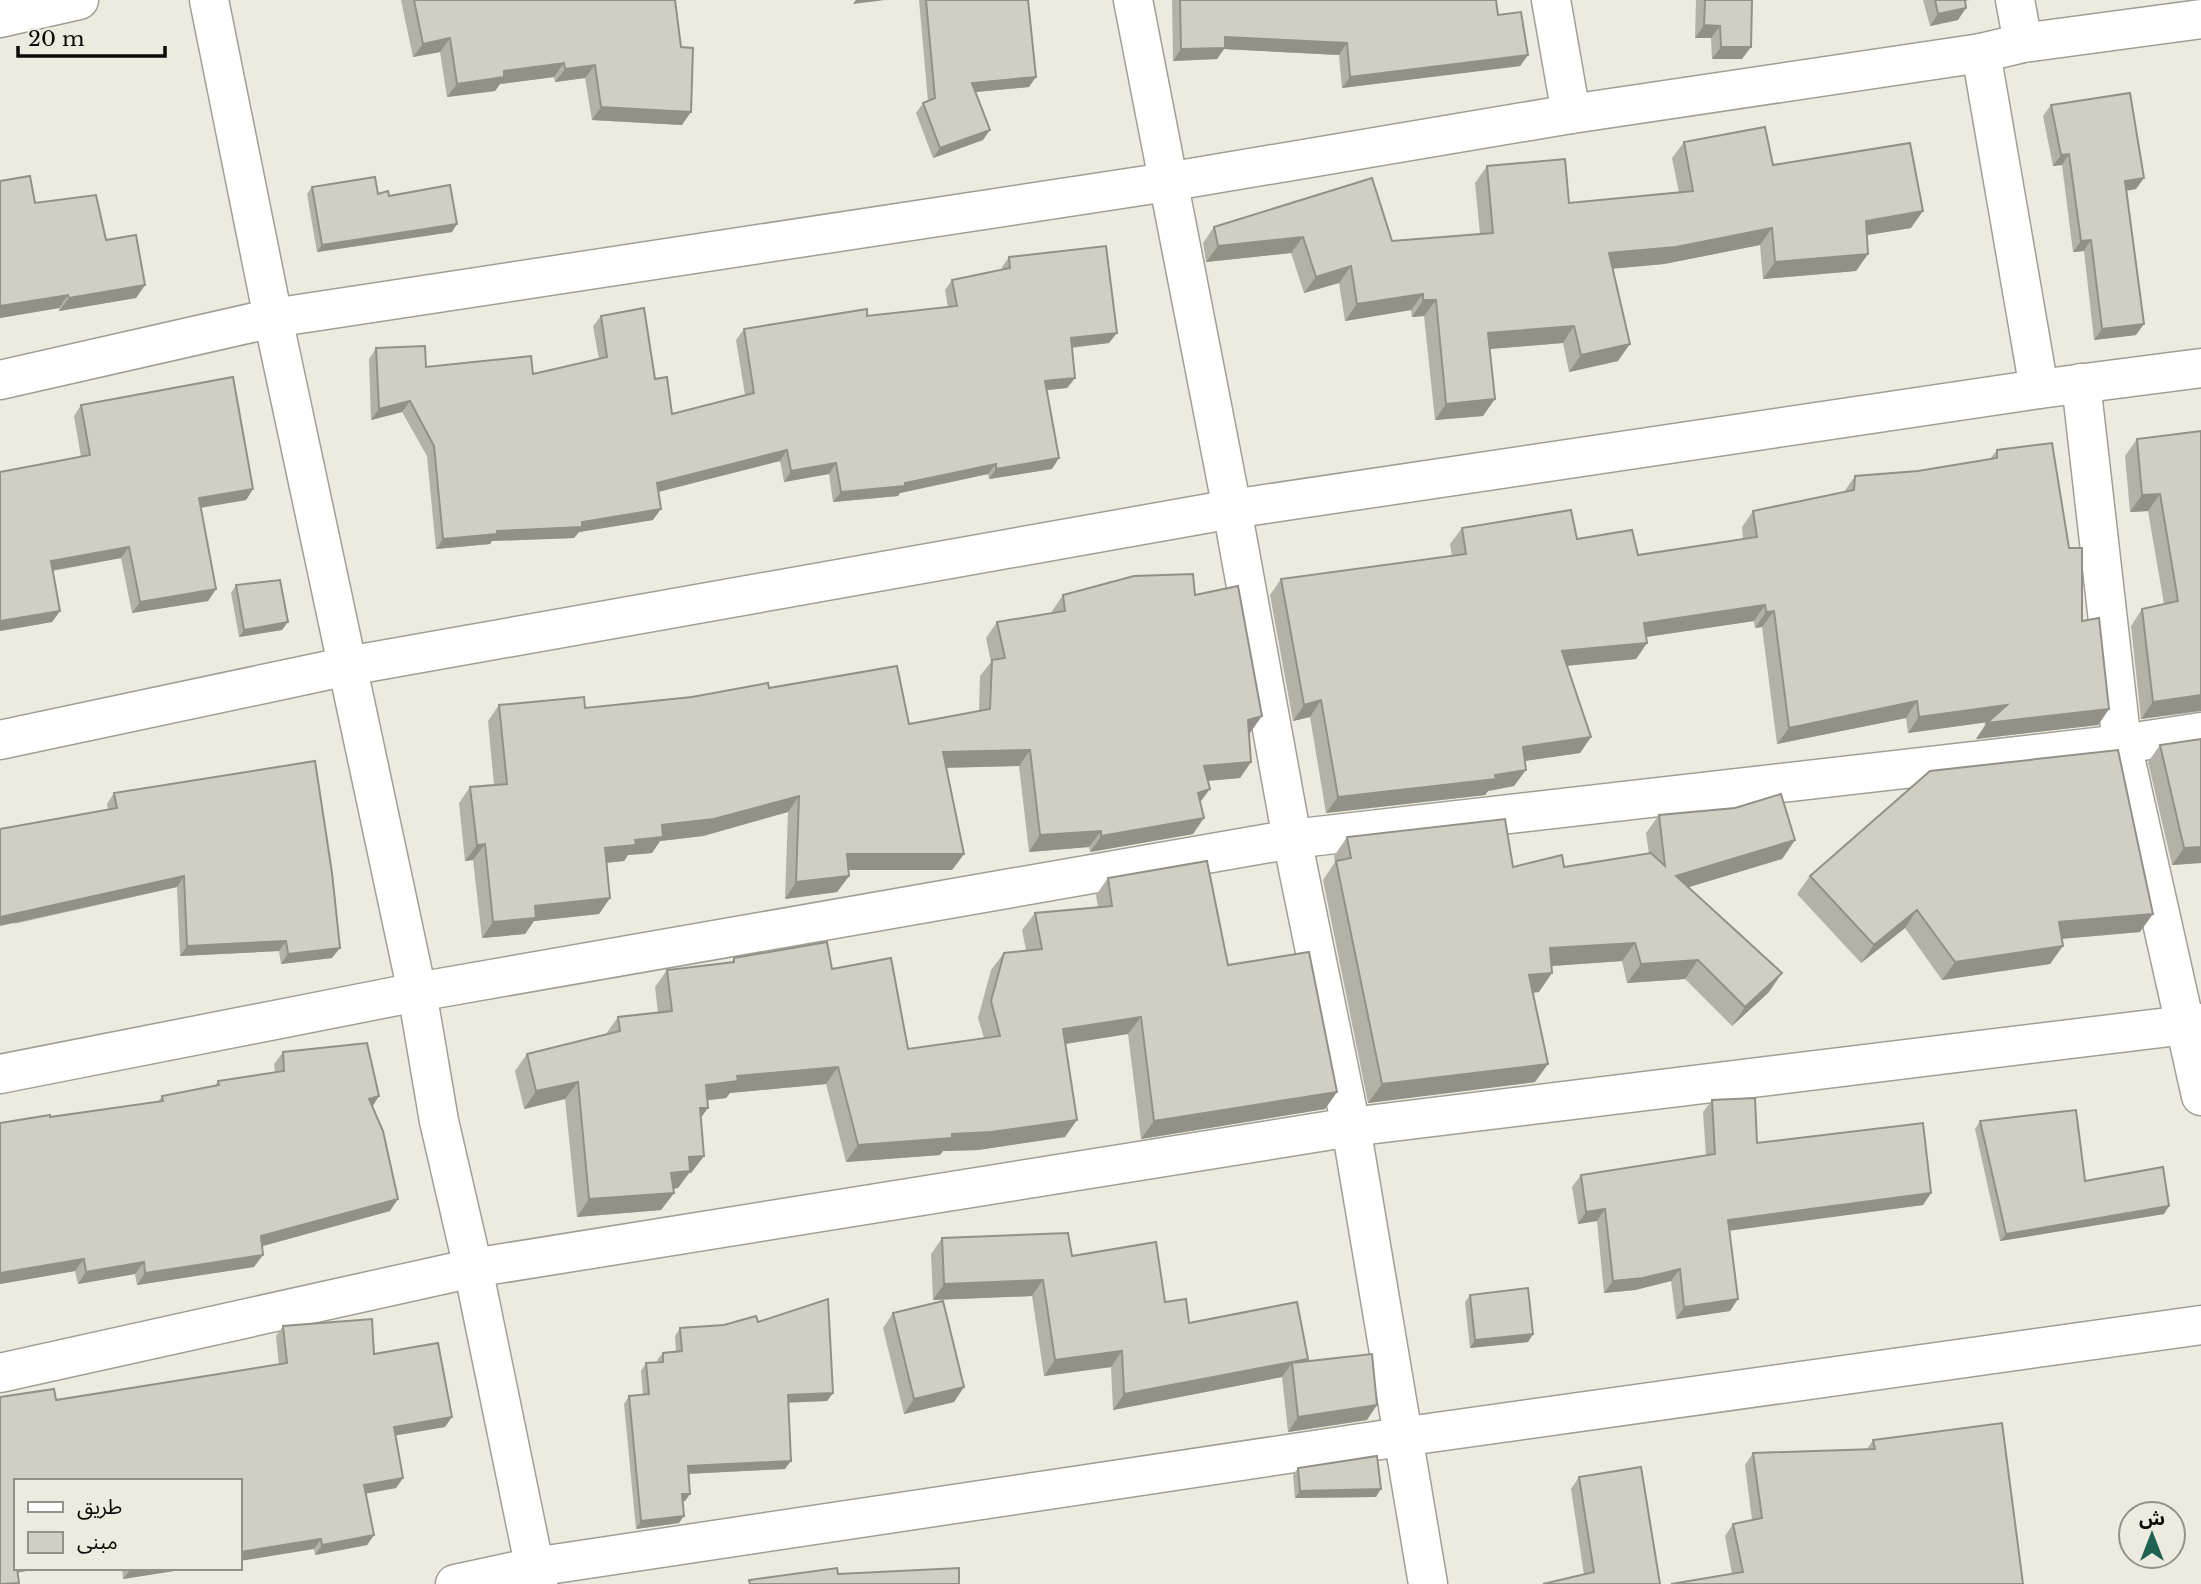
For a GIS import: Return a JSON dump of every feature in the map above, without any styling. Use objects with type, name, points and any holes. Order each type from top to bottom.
[{"type":"street","points":[[0,19],[79,0]]},
{"type":"street","points":[[209,0],[273,318],[416,992],[439,1121],[536,1576]]},
{"type":"street","points":[[1133,0],[1232,509],[1292,839],[1351,1127],[1401,1437],[1428,1584]]},
{"type":"street","points":[[1551,0],[1571,114]]},
{"type":"street","points":[[0,380],[273,318],[1167,182],[1571,114],[1981,53],[2026,16],[2201,19]]},
{"type":"street","points":[[1981,53],[2039,389]]},
{"type":"street","points":[[0,740],[348,666],[1232,509],[2039,389],[2201,368]]},
{"type":"street","points":[[2081,383],[2122,744],[2194,1024],[2201,1096]]},
{"type":"street","points":[[0,1074],[416,992],[1292,839],[2122,744],[2201,732]]},
{"type":"street","points":[[0,1374],[472,1268],[1351,1127],[2194,1024]]},
{"type":"street","points":[[455,1584],[536,1576],[1401,1437],[2201,1325]]},
{"type":"building","points":[[414,0],[675,0],[681,47],[693,48],[691,112],[601,107],[595,65],[565,69],[564,63],[504,71],[504,77],[457,84],[450,38],[423,44]]},
{"type":"building","points":[[926,0],[1028,0],[1036,77],[972,83],[990,130],[940,148],[923,103],[935,98]]},
{"type":"building","points":[[1180,0],[1496,0],[1498,15],[1521,12],[1528,55],[1350,77],[1347,43],[1225,37],[1225,48],[1181,49]]},
{"type":"building","points":[[1705,0],[1752,0],[1751,47],[1721,47],[1720,26],[1704,25]]},
{"type":"building","points":[[1935,0],[1965,0],[1966,8],[1938,14]]},
{"type":"building","points":[[2130,93],[2144,178],[2125,181],[2144,324],[2102,329],[2091,240],[2081,241],[2069,154],[2061,155],[2051,105]]},
{"type":"building","points":[[1765,127],[1773,165],[1910,143],[1923,211],[1866,221],[1868,254],[1775,262],[1772,228],[1676,247],[1609,253],[1630,344],[1581,355],[1574,326],[1488,333],[1495,399],[1446,404],[1436,300],[1423,300],[1423,294],[1357,304],[1351,266],[1316,277],[1303,237],[1218,246],[1214,227],[1372,178],[1392,241],[1493,233],[1487,166],[1565,159],[1569,203],[1693,191],[1684,142]]},
{"type":"building","points":[[30,176],[35,203],[96,195],[106,240],[136,235],[145,285],[0,306],[0,181]]},
{"type":"building","points":[[375,177],[378,194],[388,191],[389,196],[450,185],[457,224],[322,245],[312,187]]},
{"type":"building","points":[[1106,246],[1117,333],[1071,338],[1075,378],[1045,381],[1059,458],[996,469],[996,464],[905,483],[905,486],[841,492],[836,463],[791,471],[787,450],[657,483],[661,509],[582,522],[582,527],[497,531],[497,534],[443,539],[434,446],[410,401],[379,409],[376,348],[425,346],[426,367],[531,356],[533,374],[607,357],[601,316],[644,308],[655,379],[667,377],[672,414],[754,393],[744,329],[867,309],[867,316],[957,306],[952,280],[1010,268],[1009,257]]},
{"type":"building","points":[[233,377],[253,489],[199,498],[216,589],[140,602],[129,547],[51,561],[60,611],[0,621],[0,472],[90,455],[81,405]]},
{"type":"building","points":[[2201,431],[2201,695],[2153,702],[2142,609],[2178,601],[2160,494],[2142,495],[2137,439]]},
{"type":"building","points":[[2052,443],[2069,548],[2082,548],[2082,621],[2099,618],[2109,709],[1987,723],[2007,705],[1919,717],[1917,701],[1789,728],[1774,611],[1766,612],[1765,605],[1644,623],[1647,643],[1562,651],[1591,737],[1523,747],[1526,770],[1495,775],[1496,779],[1338,797],[1321,700],[1304,705],[1281,579],[1466,554],[1462,528],[1571,510],[1577,539],[1632,530],[1638,555],[1757,537],[1753,511],[1854,490],[1855,476],[1918,471],[1997,458],[1997,450]]},
{"type":"building","points":[[1193,574],[1195,595],[1238,586],[1262,716],[1248,720],[1251,762],[1204,766],[1210,789],[1198,793],[1204,818],[1101,836],[1101,831],[1040,835],[1030,750],[943,752],[964,854],[847,854],[849,876],[796,882],[799,796],[714,819],[662,825],[663,837],[635,840],[636,845],[605,848],[610,898],[535,906],[536,918],[493,922],[485,844],[477,845],[470,787],[507,784],[499,705],[584,697],[585,708],[692,697],[768,683],[769,688],[897,666],[909,724],[990,709],[992,660],[1005,658],[997,622],[1065,611],[1063,595],[1134,576]]},
{"type":"building","points":[[280,580],[288,622],[244,630],[236,585]]},
{"type":"building","points":[[2201,739],[2201,847],[2184,848],[2160,745]]},
{"type":"building","points":[[2118,750],[2153,914],[2059,922],[2063,946],[1955,962],[1917,910],[1874,945],[1810,876],[1930,771]]},
{"type":"building","points":[[315,761],[340,948],[288,954],[286,941],[187,946],[184,876],[0,917],[0,829],[117,808],[114,793]]},
{"type":"building","points":[[1781,794],[1795,840],[1676,876],[1782,973],[1745,1007],[1698,960],[1641,964],[1635,943],[1550,948],[1552,973],[1529,975],[1548,1064],[1382,1084],[1336,861],[1351,858],[1347,837],[1505,819],[1513,867],[1562,855],[1564,867],[1651,853],[1665,866],[1659,815],[1735,808]]},
{"type":"building","points":[[1207,861],[1228,965],[1309,952],[1337,1092],[1154,1121],[1141,1017],[1063,1029],[1077,1120],[991,1132],[952,1134],[952,1138],[858,1145],[838,1067],[737,1076],[738,1081],[706,1085],[708,1108],[700,1108],[704,1156],[689,1157],[690,1171],[671,1173],[674,1193],[589,1199],[578,1082],[536,1091],[527,1054],[620,1031],[618,1017],[672,1011],[667,970],[734,962],[734,958],[827,942],[832,969],[891,958],[908,1049],[1000,1036],[991,1001],[1004,953],[1042,949],[1035,913],[1112,906],[1108,878]]},
{"type":"building","points":[[367,1043],[379,1096],[369,1099],[383,1131],[398,1199],[261,1236],[263,1255],[145,1273],[144,1262],[86,1272],[84,1259],[0,1273],[0,1123],[163,1101],[162,1096],[219,1085],[218,1081],[284,1071],[283,1052]]},
{"type":"building","points":[[1755,1098],[1757,1143],[1923,1123],[1931,1193],[1728,1220],[1738,1299],[1684,1307],[1680,1269],[1643,1278],[1613,1281],[1605,1209],[1586,1212],[1581,1175],[1715,1154],[1712,1100]]},
{"type":"building","points":[[2076,1110],[2085,1181],[2163,1167],[2169,1206],[2006,1234],[1980,1121]]},
{"type":"building","points":[[1068,1233],[1072,1256],[1156,1242],[1165,1302],[1186,1299],[1189,1323],[1297,1302],[1308,1359],[1124,1394],[1122,1351],[1055,1360],[1043,1280],[944,1284],[942,1238]]},
{"type":"building","points":[[1528,1288],[1533,1334],[1475,1340],[1470,1295]]},
{"type":"building","points":[[828,1299],[833,1393],[788,1395],[791,1461],[688,1466],[690,1494],[682,1494],[684,1516],[641,1521],[629,1396],[649,1394],[646,1363],[663,1362],[663,1353],[682,1351],[680,1328],[724,1325],[756,1316],[758,1322]]},
{"type":"building","points":[[943,1301],[964,1387],[914,1399],[893,1313]]},
{"type":"building","points":[[372,1319],[374,1354],[438,1343],[452,1417],[394,1427],[403,1478],[364,1485],[374,1535],[322,1545],[321,1539],[242,1552],[242,1479],[14,1479],[14,1570],[17,1570],[19,1583],[0,1584],[0,1397],[54,1389],[56,1400],[287,1363],[283,1326]]},
{"type":"building","points":[[1372,1354],[1377,1405],[1298,1417],[1292,1363]]},
{"type":"building","points":[[2002,1423],[2023,1584],[1671,1584],[1743,1572],[1733,1524],[1762,1518],[1753,1453],[1875,1449],[1873,1440]]},
{"type":"building","points":[[1377,1456],[1381,1489],[1300,1491],[1298,1468]]},
{"type":"building","points":[[1641,1467],[1660,1584],[1543,1584],[1594,1572],[1579,1477]]},
{"type":"building","points":[[837,1568],[838,1574],[959,1568],[959,1584],[750,1584],[749,1580]]}]
